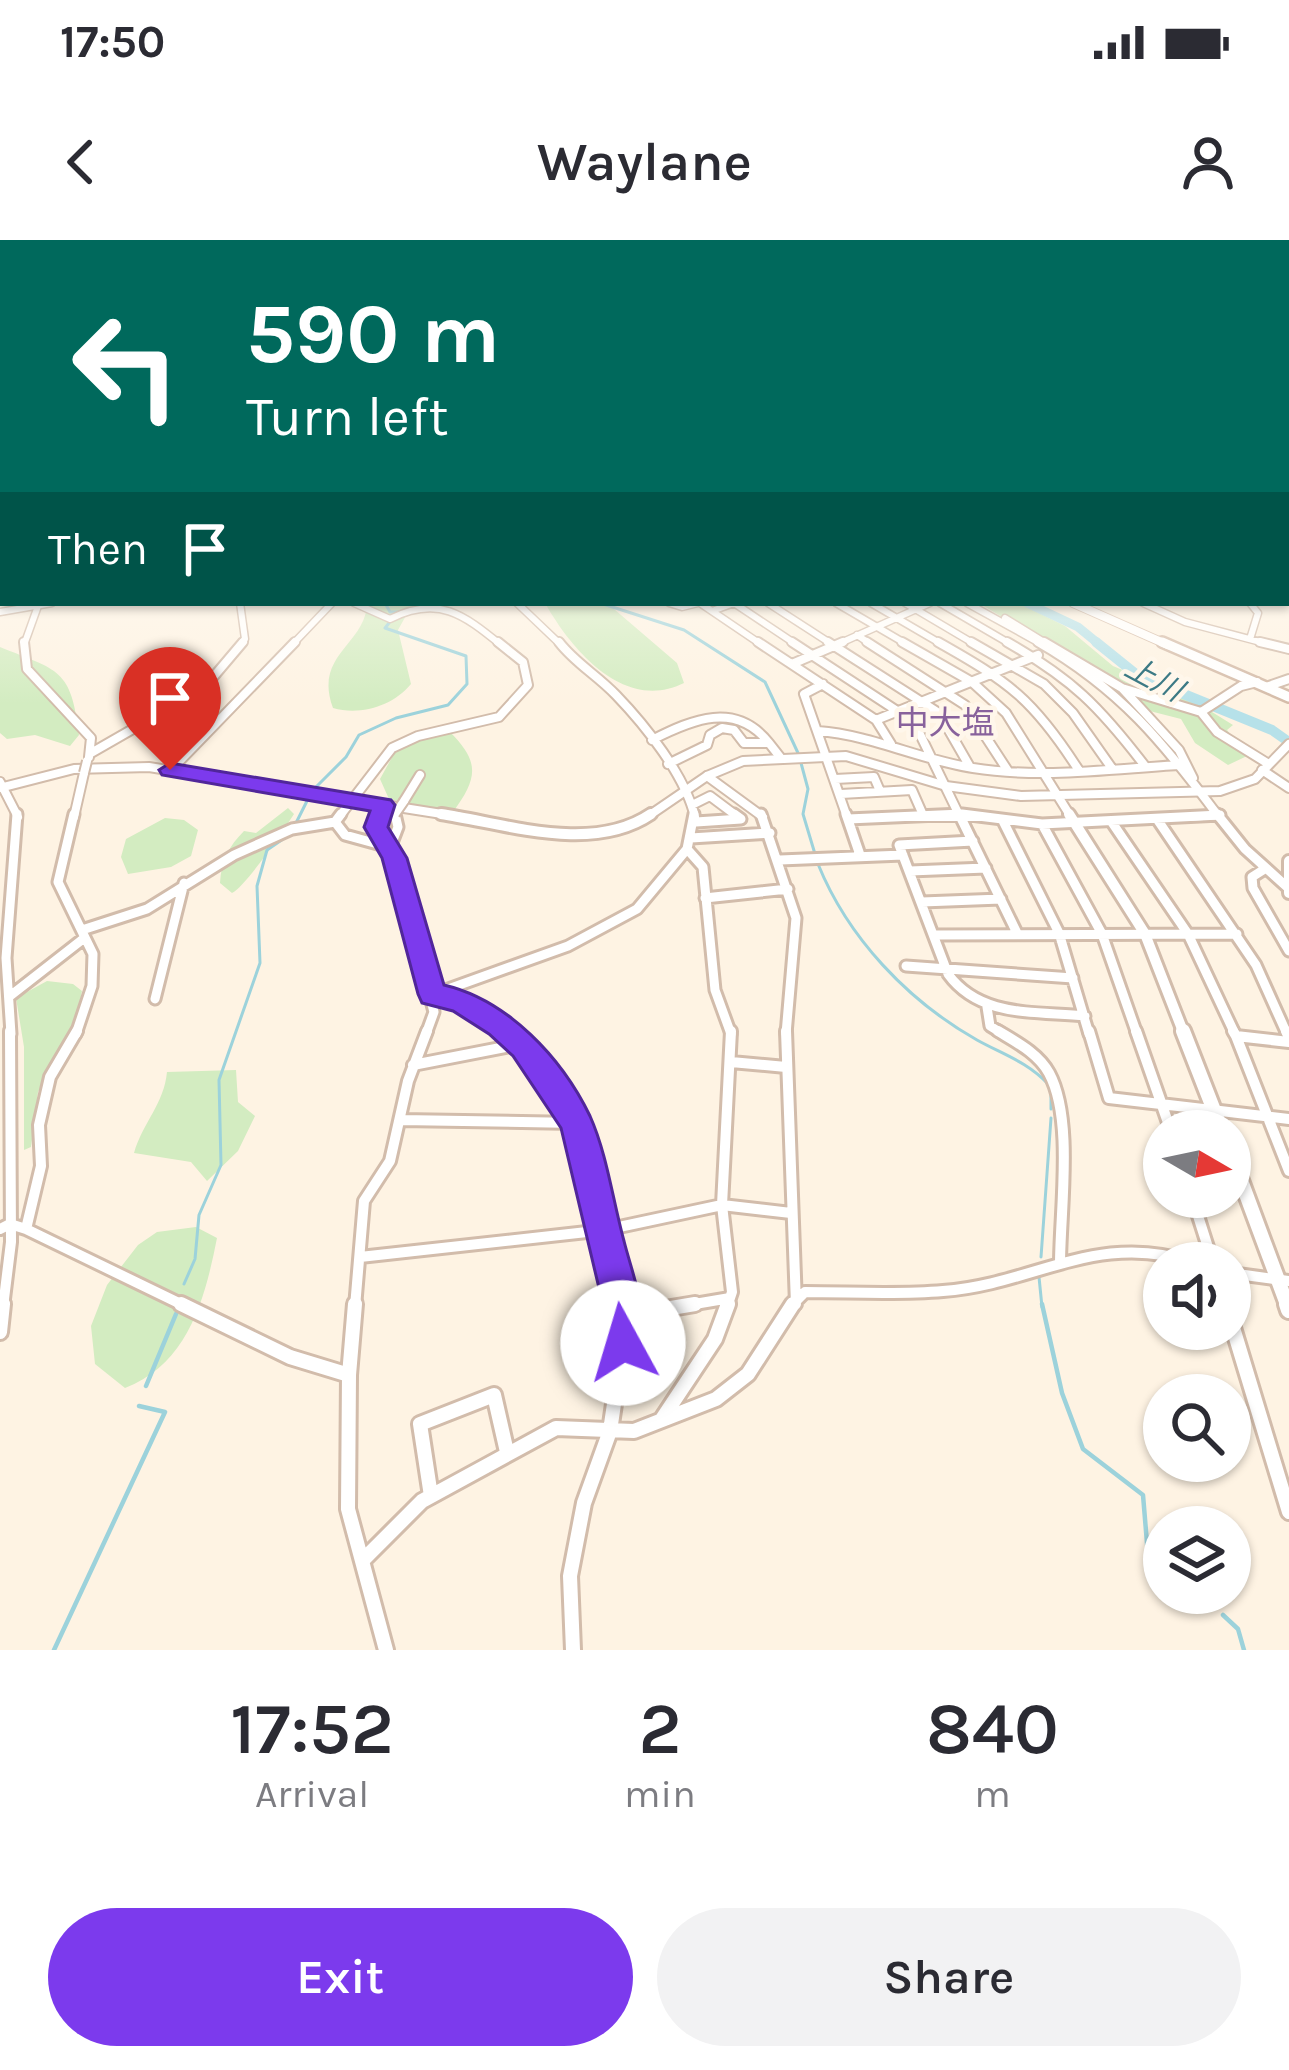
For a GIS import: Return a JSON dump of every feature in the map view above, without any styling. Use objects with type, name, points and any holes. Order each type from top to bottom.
[{"type":"main road","points":[[1080,606],[1289,697]]},
{"type":"street","points":[[26,1229],[40,1166],[39,1125],[50,1077],[76,1035],[92,986],[93,954],[58,882],[89,757],[85,728],[27,669],[24,640],[34,606]]},
{"type":"street","points":[[89,757],[198,695],[245,639],[240,606]]},
{"type":"street","points":[[170,770],[329,606]]},
{"type":"street","points":[[10,996],[83,935],[147,909],[184,884],[292,829],[335,822],[392,748],[418,736],[499,717],[525,691],[529,680],[520,659],[463,613],[416,606],[390,619],[361,606]]},
{"type":"street","points":[[436,993],[568,946],[638,909],[689,844],[696,822],[692,805],[668,764],[615,694],[573,660],[551,631],[521,606]]},
{"type":"street","points":[[704,606],[876,720],[891,744]]},
{"type":"street","points":[[712,611],[726,606]]},
{"type":"street","points":[[739,606],[914,722],[1018,933]]},
{"type":"street","points":[[773,606],[924,701],[952,728],[970,767]]},
{"type":"street","points":[[841,606],[972,682],[1006,713],[1145,934],[1215,1110]]},
{"type":"street","points":[[877,606],[995,673],[1043,716],[1078,769]]},
{"type":"street","points":[[910,606],[1016,664],[1064,702],[1111,767]]},
{"type":"street","points":[[791,664],[922,606]]},
{"type":"street","points":[[945,606],[1037,656],[1087,693],[1145,766]]},
{"type":"street","points":[[975,606],[1119,696],[1263,870],[1288,890]]},
{"type":"street","points":[[976,606],[1050,640],[1122,688],[1179,751],[1197,787]]},
{"type":"street","points":[[1150,606],[1185,622],[1289,650]]},
{"type":"street","points":[[1250,639],[1258,613],[1252,606]]},
{"type":"street","points":[[857,635],[976,715],[1008,771]]},
{"type":"street","points":[[876,720],[1051,650]]},
{"type":"street","points":[[1202,710],[1262,684],[1289,679]]},
{"type":"street","points":[[824,684],[804,694],[860,855]]},
{"type":"street","points":[[1122,688],[1202,710],[1216,732],[1289,788]]},
{"type":"street","points":[[652,740],[687,724],[730,714],[758,725],[781,757]]},
{"type":"street","points":[[668,764],[707,745],[710,735],[722,728],[734,730],[744,743],[769,743]]},
{"type":"street","points":[[818,731],[861,734],[932,758],[1008,771],[1179,765]]},
{"type":"street","points":[[0,1332],[12,1079],[6,1043],[10,996],[6,958],[18,815],[1,786],[97,767],[170,770],[580,836],[630,828],[706,776],[743,761],[822,754],[863,759],[946,786],[999,795],[1058,795],[1234,789],[1289,744]]},
{"type":"street","points":[[390,848],[398,827],[395,814],[420,775]]},
{"type":"street","points":[[706,776],[758,809],[780,860],[796,918],[786,1067],[796,1304]]},
{"type":"street","points":[[835,779],[874,777],[880,791]]},
{"type":"street","points":[[841,794],[912,790],[923,815]]},
{"type":"street","points":[[692,805],[710,796],[741,819],[696,822]]},
{"type":"street","points":[[383,805],[376,827],[390,848],[436,993],[434,1012],[412,1065],[390,1161],[364,1201],[349,1375],[348,1509],[386,1650]]},
{"type":"street","points":[[848,819],[962,814],[1042,824],[1220,815]]},
{"type":"street","points":[[1157,819],[1238,934],[1289,1040]]},
{"type":"street","points":[[1003,821],[1059,934],[1109,1098],[1193,1110]]},
{"type":"street","points":[[1111,821],[1188,934],[1236,1036],[1289,1171]]},
{"type":"street","points":[[335,822],[346,835],[390,848]]},
{"type":"street","points":[[1042,824],[1102,934],[1163,1110]]},
{"type":"street","points":[[689,844],[770,833]]},
{"type":"street","points":[[973,841],[899,845],[945,966],[961,992],[988,1007],[1085,1016]]},
{"type":"street","points":[[660,1422],[715,1339],[730,1298],[722,1205],[731,1027],[715,990],[703,867],[689,844]]},
{"type":"street","points":[[780,860],[903,855]]},
{"type":"street","points":[[1288,890],[1289,861]]},
{"type":"street","points":[[910,871],[986,868]]},
{"type":"street","points":[[1263,870],[1252,877],[1253,888],[1289,952]]},
{"type":"street","points":[[155,999],[184,884]]},
{"type":"street","points":[[705,898],[788,889]]},
{"type":"street","points":[[922,902],[1001,899]]},
{"type":"street","points":[[934,935],[1238,934]]},
{"type":"street","points":[[906,966],[1073,978]]},
{"type":"street","points":[[436,993],[500,1025],[520,1044],[576,1123],[605,1230],[622,1316],[610,1431],[584,1503],[570,1576],[573,1650]]},
{"type":"street","points":[[988,1007],[989,1026],[1036,1057],[1054,1080],[1060,1122],[1060,1264]]},
{"type":"street","points":[[1236,1036],[1289,1040]]},
{"type":"street","points":[[412,1065],[520,1044]]},
{"type":"street","points":[[731,1062],[786,1067]]},
{"type":"street","points":[[0,1089],[12,1079]]},
{"type":"street","points":[[1251,1116],[1289,1119]]},
{"type":"street","points":[[401,1120],[576,1123]]},
{"type":"street","points":[[1251,1202],[1284,1281],[1289,1310]]},
{"type":"street","points":[[360,1257],[605,1230],[722,1205],[791,1213]]},
{"type":"street","points":[[5,1226],[26,1229],[290,1357],[349,1375]]},
{"type":"street","points":[[363,1560],[431,1496],[556,1428],[634,1431],[716,1399],[748,1374],[766,1351],[779,1321],[805,1292],[947,1291],[1100,1252],[1143,1251]]},
{"type":"street","points":[[1251,1277],[1284,1281]]},
{"type":"street","points":[[622,1316],[730,1298]]},
{"type":"street","points":[[1240,1350],[1289,1512]]},
{"type":"street","points":[[431,1496],[420,1424],[494,1395],[507,1452]]},
{"type":"green space","points":[[366,606],[417,606],[398,630],[411,684],[375,707],[333,708],[330,675]]},
{"type":"green space","points":[[547,606],[610,606],[677,663],[684,683],[641,690],[621,683],[569,639]]},
{"type":"green space","points":[[984,606],[1025,606],[1065,626],[1113,666],[1191,699],[1233,725],[1227,730],[1247,756],[1228,765],[1195,743],[1181,719],[1138,708],[1078,663]]},
{"type":"green space","points":[[0,647],[49,668],[66,684],[79,735],[70,746],[35,735],[7,739],[0,733]]},
{"type":"green space","points":[[450,732],[467,752],[472,770],[453,812],[389,799],[380,779],[401,741]]},
{"type":"green space","points":[[288,808],[294,814],[289,822],[232,893],[220,883],[230,848],[244,831],[256,833]]},
{"type":"green space","points":[[165,818],[184,820],[198,830],[191,856],[171,867],[128,874],[121,857],[126,839]]},
{"type":"green space","points":[[47,981],[73,984],[82,991],[78,1012],[38,1092],[31,1147],[24,1150],[24,1047],[16,998]]},
{"type":"green space","points":[[236,1070],[238,1102],[255,1116],[238,1151],[207,1181],[191,1162],[134,1153],[162,1094],[167,1072]]},
{"type":"green space","points":[[196,1227],[217,1238],[190,1327],[164,1363],[125,1388],[95,1364],[91,1326],[107,1285],[138,1245],[157,1232]]},
{"type":"waterway","points":[[387,606],[390,612],[398,612]]},
{"type":"waterway","points":[[609,606],[684,630],[765,682],[798,753]]},
{"type":"waterway","name":"上川","points":[[1033,606],[1078,627],[1100,645]]},
{"type":"waterway","points":[[316,787],[346,757],[359,735],[396,718],[448,705],[467,684],[466,656],[385,628],[389,623]]},
{"type":"waterway","name":"上川","points":[[1096,642],[1137,675],[1272,730],[1289,742]]},
{"type":"waterway","points":[[801,763],[808,789],[803,814],[815,854]]},
{"type":"waterway","points":[[296,823],[308,799]]},
{"type":"waterway","points":[[184,1284],[195,1259],[199,1215],[221,1165],[219,1080],[260,963],[257,886],[267,850],[289,835]]},
{"type":"waterway","points":[[818,864],[863,942],[904,987],[952,1024],[1023,1064],[1048,1084]]},
{"type":"waterway","points":[[1051,1092],[1051,1109]]},
{"type":"waterway","points":[[1041,1257],[1051,1118]]},
{"type":"waterway","points":[[1039,1277],[1042,1307]]},
{"type":"waterway","points":[[1042,1304],[1062,1393],[1083,1449],[1143,1495],[1144,1506]]},
{"type":"waterway","points":[[146,1386],[176,1314]]},
{"type":"waterway","points":[[54,1650],[165,1412],[139,1406]]},
{"type":"waterway","points":[[1223,1615],[1238,1629],[1244,1650]]},
{"type":"district","name":"中大塩","points":[[945,723]]},
{"type":"route","points":[[170,770],[383,805],[376,827],[394,858],[433,994],[460,1001],[500,1025],[524,1047],[576,1123],[622,1305],[623,1343]]}]
